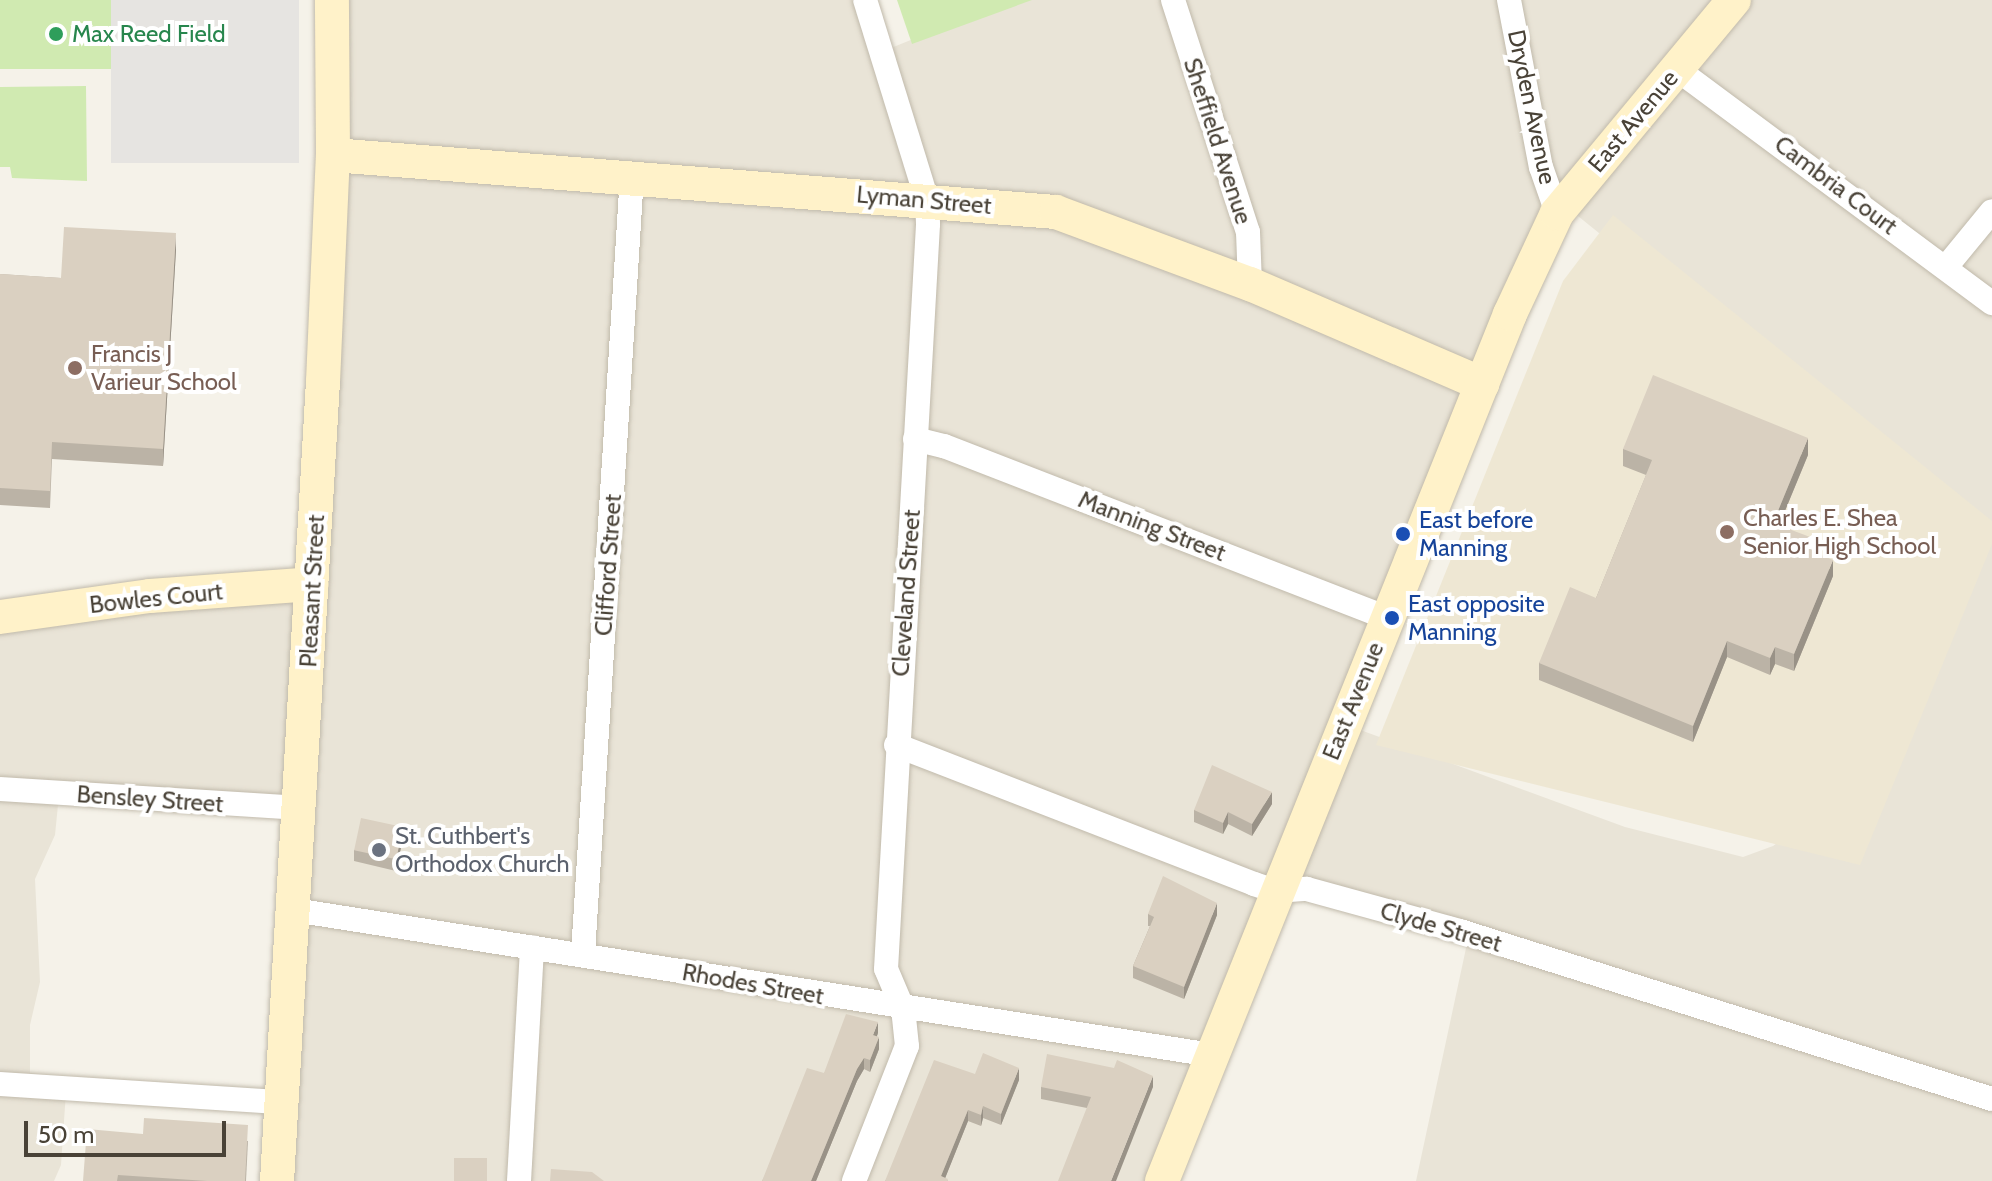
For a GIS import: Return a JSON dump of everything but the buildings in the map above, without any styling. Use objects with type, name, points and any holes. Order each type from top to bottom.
[{"type":"street","name":"Pleasant Street","points":[[277,1181],[300,808],[333,155],[332,0]]},
{"type":"street","name":"Cleveland Street","points":[[854,1181],[907,1046],[903,1009],[886,969],[927,200],[865,0]]},
{"type":"street","name":"Sheffield Avenue","points":[[1173,0],[1248,232],[1250,284]]},
{"type":"street","name":"Dryden Avenue","points":[[1509,0],[1541,167],[1557,213]]},
{"type":"street","name":"East Avenue","points":[[1162,1181],[1275,891],[1482,384],[1557,213],[1734,0]]},
{"type":"street","name":"Cambria Court","points":[[1678,70],[1992,303]]},
{"type":"street","name":"Lyman Street","points":[[333,155],[632,175],[1056,212],[1250,284],[1482,384]]},
{"type":"street","name":"Clifford Street","points":[[583,954],[632,175]]},
{"type":"street","points":[[1946,267],[1992,211]]},
{"type":"street","name":"Manning Street","points":[[915,439],[944,446],[1387,618]]},
{"type":"street","name":"Bowles Court","points":[[0,617],[150,596],[312,584]]},
{"type":"street","name":"Clyde Street","points":[[896,745],[1275,891],[1307,889],[1460,931],[1992,1099]]},
{"type":"street","name":"Bensley Street","points":[[0,789],[300,808]]},
{"type":"street","name":"Rhodes Street","points":[[294,910],[583,954],[903,1009],[1212,1055]]},
{"type":"street","points":[[519,1181],[532,947]]},
{"type":"street","points":[[0,1084],[281,1102]]},
{"type":"shaded area","points":[[111,0],[299,0],[299,163],[111,163]]},
{"type":"shaded area","points":[[332,0],[864,0],[881,52],[1010,0],[1992,0],[1992,1181],[1416,1181],[1468,939],[1283,885],[1162,1181],[278,1181],[297,811],[60,785],[55,835],[35,879],[40,982],[30,1025],[30,1073],[67,1077],[61,1165],[54,1181],[0,1181],[0,606],[303,577]],"holes":[[[1568,208],[1884,463],[1829,808],[1773,846],[1743,857],[1625,827],[1344,724]]]},
{"type":"shaded area","name":"Charles E. Shea Senior High School","points":[[1613,215],[1992,521],[1992,544],[1860,865],[1376,745],[1563,281]]},
{"type":"green space","name":"Max Reed Field","points":[[0,0],[111,0],[111,69],[0,69]]},
{"type":"green space","points":[[897,0],[1032,0],[912,44]]},
{"type":"green space","points":[[86,86],[87,181],[12,178],[10,167],[0,167],[0,87]]},
{"type":"place","name":"Max Reed Field","points":[[56,34]]},
{"type":"place","name":"Francis J Varieur School","points":[[75,368]]},
{"type":"place","name":"Charles E. Shea Senior High School","points":[[1727,532]]},
{"type":"place","name":"East before Manning","points":[[1403,534]]},
{"type":"place","name":"East opposite Manning","points":[[1392,618]]},
{"type":"place","name":"St. Cuthbert's Orthodox Church","points":[[379,850]]}]
